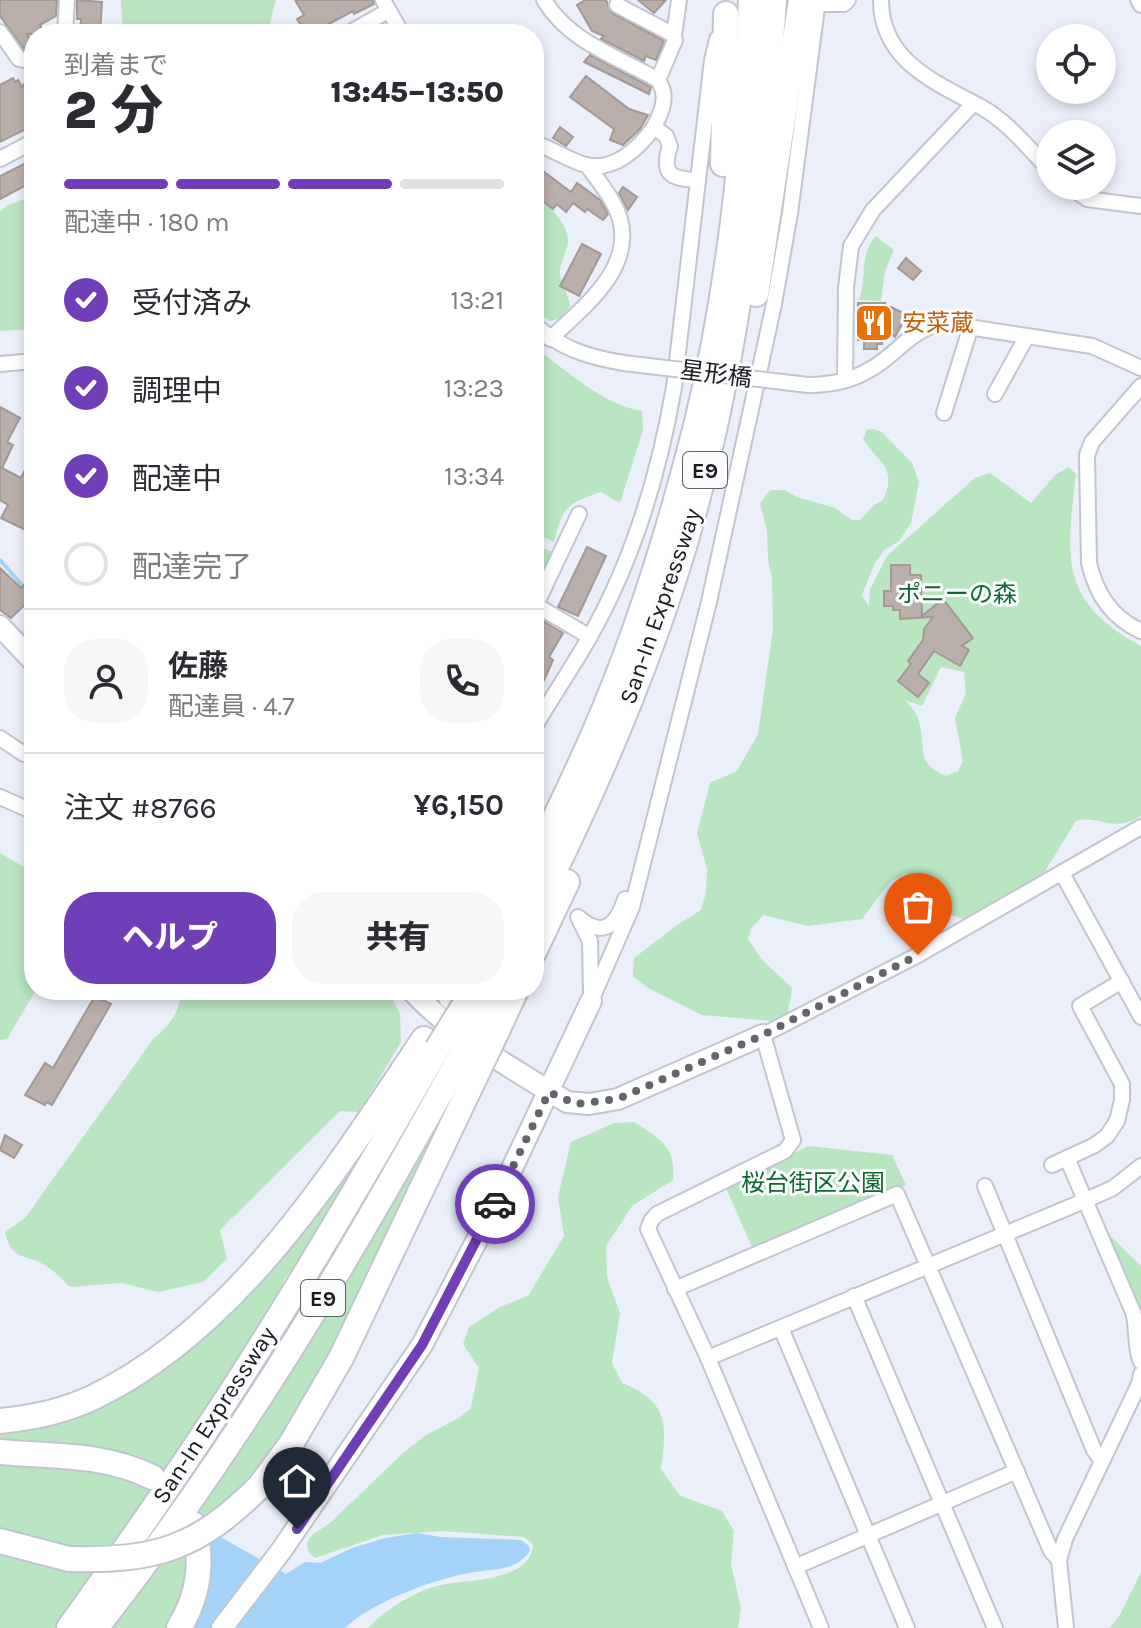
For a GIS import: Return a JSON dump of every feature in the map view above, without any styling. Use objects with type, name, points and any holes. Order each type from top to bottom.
[{"type":"highway","name":"San-In Expressway","points":[[544,841],[596,729],[616,676],[674,503],[696,425],[721,302],[738,169],[751,0]]},
{"type":"highway","name":"San-In Expressway","points":[[544,892],[619,725],[668,598],[692,520],[738,314],[756,180],[774,0]]},
{"type":"highway","points":[[710,449],[735,398],[812,1]]},
{"type":"highway","points":[[674,503],[723,177],[726,7]]},
{"type":"highway","points":[[544,931],[579,856],[632,717],[668,598]]},
{"type":"highway","points":[[0,1541],[69,1559],[129,1559],[167,1550],[223,1521],[260,1486],[291,1444],[341,1358],[470,1005]]},
{"type":"highway","points":[[0,1421],[31,1418],[92,1398],[184,1339],[238,1288],[345,1156],[449,1056],[470,1005]]},
{"type":"highway","name":"San-In Expressway","points":[[96,1628],[172,1520],[260,1348],[449,1056]]},
{"type":"highway","points":[[0,1452],[89,1457],[129,1465],[152,1477]]},
{"type":"highway","name":"San-In Expressway","points":[[69,1628],[172,1520]]},
{"type":"highway","points":[[172,1520],[199,1543],[197,1591],[179,1628]]},
{"type":"main road","points":[[0,626],[24,651]]},
{"type":"main road","points":[[420,1000],[473,1041],[549,1092],[576,1104],[618,1099],[763,1035]]},
{"type":"main road","points":[[222,1628],[281,1551],[422,1345],[490,1215],[591,1001]]},
{"type":"street","points":[[66,24],[67,0]]},
{"type":"street","points":[[544,0],[562,23],[591,47],[658,80],[664,99],[654,127],[640,145],[619,159],[598,166],[587,165],[544,147]]},
{"type":"street","points":[[658,80],[675,40],[679,0]]},
{"type":"street","points":[[591,1001],[632,907],[709,602],[774,304],[790,213],[812,1],[844,4],[848,0]]},
{"type":"street","points":[[881,0],[885,25],[899,55],[914,68],[1003,123],[1036,156]]},
{"type":"street","points":[[360,24],[386,5],[396,24]]},
{"type":"street","points":[[617,5],[674,35]]},
{"type":"street","points":[[544,712],[590,637],[623,568],[649,498],[665,437],[674,387],[712,60],[726,7]]},
{"type":"street","points":[[0,32],[19,59],[24,60]]},
{"type":"street","points":[[845,380],[846,288],[851,246],[858,230],[873,210],[973,104]]},
{"type":"street","points":[[654,127],[666,136],[670,146],[665,162],[668,172],[677,179],[698,180]]},
{"type":"street","points":[[0,159],[24,146]]},
{"type":"street","points":[[550,339],[599,292],[619,257],[622,243],[619,218],[610,198],[587,165]]},
{"type":"street","points":[[1095,200],[1141,206]]},
{"type":"street","name":"星形橋","points":[[544,333],[588,357],[808,385],[825,385],[870,370],[925,327],[942,323],[1092,346],[1141,368]]},
{"type":"street","points":[[944,413],[971,326]]},
{"type":"street","points":[[995,394],[1027,336]]},
{"type":"street","points":[[0,364],[24,362]]},
{"type":"street","points":[[1141,386],[1092,442],[1086,463],[1092,576],[1099,594],[1110,609],[1141,631]]},
{"type":"street","points":[[544,587],[579,514]]},
{"type":"street","points":[[544,611],[590,637]]},
{"type":"street","points":[[0,738],[24,754]]},
{"type":"street","points":[[0,797],[24,808]]},
{"type":"street","points":[[821,1628],[708,1358],[648,1229],[651,1221],[657,1214],[785,1151],[793,1140],[763,1035],[918,955],[1141,827]]},
{"type":"street","points":[[591,1001],[590,941],[578,917],[598,930],[611,925],[622,910],[633,875],[650,839]]},
{"type":"street","points":[[1062,873],[1141,1017]]},
{"type":"street","points":[[1052,1165],[1095,1145],[1107,1136],[1117,1121],[1122,1084],[1080,1006],[1122,981]]},
{"type":"street","points":[[1067,1158],[1133,1312],[1137,1326],[1137,1354],[1141,1362]]},
{"type":"street","points":[[708,1358],[1084,1201],[1113,1188],[1141,1166]]},
{"type":"street","points":[[985,1186],[1094,1450],[1101,1460]]},
{"type":"street","points":[[675,1289],[897,1194],[1051,1551],[1059,1560]]},
{"type":"street","points":[[854,1296],[995,1628]]},
{"type":"street","points":[[781,1328],[907,1628]]},
{"type":"street","points":[[1066,1628],[1059,1560],[1065,1539],[1141,1374]]},
{"type":"street","points":[[795,1567],[1017,1471]]},
{"type":"green space","points":[[121,0],[276,0],[270,24],[122,24]]},
{"type":"green space","points":[[24,199],[24,330],[0,331],[0,212],[8,205]]},
{"type":"green space","points":[[544,201],[560,219],[568,240],[560,275],[570,306],[562,317],[551,321],[544,317]]},
{"type":"green space","points":[[876,236],[894,250],[885,271],[881,301],[859,300],[867,250]]},
{"type":"green space","points":[[544,355],[599,394],[642,411],[643,430],[620,503],[601,492],[573,504],[560,521],[554,542],[544,537]]},
{"type":"green space","name":"ポニーの森","points":[[867,430],[882,432],[912,463],[919,482],[911,523],[899,541],[884,550],[862,595],[869,607],[870,589],[887,556],[975,478],[990,473],[1031,503],[1055,475],[1069,467],[1076,474],[1070,530],[1074,575],[1082,594],[1095,612],[1141,646],[1141,816],[1113,824],[1076,821],[1045,871],[1023,888],[963,919],[943,912],[916,880],[904,874],[890,882],[862,919],[808,926],[763,915],[751,929],[748,939],[762,960],[792,988],[788,1013],[774,1021],[702,1015],[648,988],[633,976],[634,958],[701,910],[706,893],[707,869],[697,833],[710,783],[737,771],[758,734],[773,629],[772,579],[767,531],[760,503],[770,490],[784,490],[835,508],[852,520],[860,520],[883,500],[888,480],[885,466],[863,439]],"holes":[[[941,667],[964,672],[966,693],[955,718],[963,761],[958,771],[946,776],[926,760],[918,719],[905,700],[922,706]]]},
{"type":"green space","points":[[544,548],[553,553],[544,573]]},
{"type":"green space","points":[[0,853],[24,867],[24,1000],[30,1000],[7,1039],[0,1040]]},
{"type":"green space","points":[[180,1000],[393,1000],[400,1014],[401,1042],[359,1112],[340,1111],[220,1230],[227,1259],[203,1282],[158,1292],[122,1283],[70,1287],[49,1268],[16,1253],[5,1232],[25,1218],[154,1038],[165,1029]]},
{"type":"green space","points":[[418,1063],[314,1237],[284,1280],[271,1315],[165,1477],[0,1442],[0,1428],[186,1344]]},
{"type":"green space","points":[[462,1084],[302,1411],[264,1470],[202,1525],[194,1510],[335,1304],[374,1228],[438,1118]]},
{"type":"green space","points":[[634,1122],[659,1139],[669,1151],[673,1180],[632,1206],[606,1246],[607,1277],[620,1313],[612,1363],[622,1383],[649,1398],[657,1407],[664,1427],[661,1469],[680,1496],[722,1511],[734,1531],[731,1564],[741,1608],[738,1628],[368,1628],[391,1608],[418,1593],[437,1586],[509,1573],[529,1557],[533,1544],[524,1537],[442,1531],[383,1535],[315,1558],[308,1551],[307,1543],[312,1535],[330,1523],[403,1453],[471,1408],[479,1368],[463,1344],[469,1327],[500,1307],[528,1296],[564,1236],[558,1197],[571,1142],[614,1123]]},
{"type":"green space","name":"桜台街区公園","points":[[808,1146],[892,1155],[906,1185],[894,1190],[891,1187],[752,1247],[726,1188]]},
{"type":"green space","points":[[1108,1234],[1141,1266],[1141,1322],[1106,1236]]},
{"type":"green space","points":[[0,1459],[59,1463],[105,1471],[126,1476],[153,1494],[113,1553],[93,1553],[0,1532]]},
{"type":"green space","points":[[189,1548],[189,1584],[170,1628],[111,1628],[157,1559]]},
{"type":"green space","points":[[0,1551],[102,1568],[57,1628],[0,1628]]},
{"type":"green space","points":[[1141,1572],[1141,1628],[1110,1628],[1121,1613]]},
{"type":"water","points":[[417,1533],[521,1540],[530,1551],[510,1566],[454,1576],[403,1593],[371,1609],[345,1628],[192,1628],[208,1585],[207,1538],[215,1534],[286,1574],[305,1562],[320,1563],[352,1548]]},
{"type":"building","points":[[0,0],[57,0],[56,16],[42,24],[24,24],[24,49],[0,16]]},
{"type":"building","points":[[77,0],[102,2],[101,24],[81,24],[81,19],[77,19]]},
{"type":"building","points":[[295,0],[373,0],[374,4],[329,24],[300,24],[297,19],[304,15]]},
{"type":"building","points":[[585,0],[606,0],[612,13],[664,41],[656,60],[646,56],[644,61],[601,39],[604,36],[592,31],[577,5]]},
{"type":"building","points":[[638,0],[666,0],[654,13]]},
{"type":"building","points":[[590,55],[651,87],[649,94],[584,62]]},
{"type":"building","points":[[586,76],[629,109],[648,115],[640,129],[623,145],[610,140],[614,129],[570,97]]},
{"type":"building","points":[[13,78],[22,87],[24,84],[24,130],[0,142],[0,85]]},
{"type":"building","points":[[560,127],[573,137],[566,146],[553,138]]},
{"type":"building","points":[[24,164],[24,186],[0,199],[0,176]]},
{"type":"building","points":[[544,172],[571,192],[577,183],[600,200],[608,214],[603,220],[573,203],[566,212],[557,204],[553,209],[544,202]]},
{"type":"building","points":[[623,187],[637,197],[628,210],[619,193]]},
{"type":"building","points":[[582,244],[601,254],[579,296],[560,286]]},
{"type":"building","points":[[906,258],[921,271],[913,280],[898,268]]},
{"type":"building","name":"安菜蔵","points":[[858,303],[885,303],[885,307],[907,315],[895,337],[881,323],[882,344],[877,344],[877,349],[864,349],[864,340],[858,340]]},
{"type":"building","points":[[0,407],[20,418],[7,442],[13,445],[2,468],[21,478],[24,472],[24,529],[1,518],[8,505],[0,500]]},
{"type":"building","points":[[587,547],[606,556],[578,616],[558,607]]},
{"type":"building","points":[[891,565],[910,565],[910,575],[921,575],[922,616],[943,599],[973,638],[962,646],[969,650],[960,666],[934,651],[918,674],[929,683],[918,697],[898,681],[911,664],[908,661],[923,640],[924,629],[933,617],[900,619],[900,610],[884,606],[884,591],[891,591]]},
{"type":"building","points":[[0,568],[21,588],[24,585],[24,606],[11,618],[0,610]]},
{"type":"building","points":[[544,622],[563,633],[549,657],[553,660],[544,680]]},
{"type":"building","points":[[93,1000],[111,1004],[52,1105],[46,1102],[45,1105],[25,1095],[45,1063],[53,1068]]},
{"type":"building","points":[[5,1135],[22,1145],[14,1158],[0,1150]]},
{"type":"waterway","points":[[0,560],[22,585]]},
{"type":"way so far","points":[[495,1204],[549,1092],[576,1104],[618,1099],[763,1035],[918,955]]},
{"type":"place","name":"安菜蔵","points":[[874,323]]},
{"type":"route","points":[[297,1529],[422,1345],[495,1204]]}]
